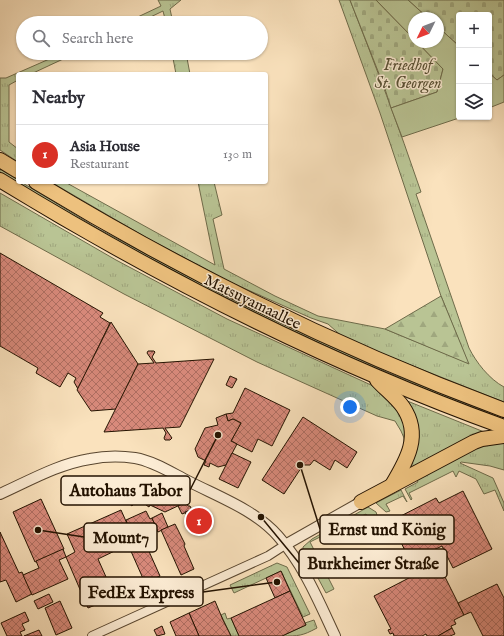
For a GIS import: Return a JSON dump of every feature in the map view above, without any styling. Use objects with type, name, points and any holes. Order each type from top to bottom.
[{"type":"highway","points":[[0,160],[16,170]]},
{"type":"highway","name":"Matsuyamaallee","points":[[0,180],[91,234],[163,274],[262,325],[444,405],[504,427]]},
{"type":"highway","name":"Matsuyamaallee","points":[[39,184],[86,213],[230,290],[308,328],[396,368],[504,410]]},
{"type":"highway","points":[[371,374],[403,407],[412,429],[412,442],[409,454],[392,485]]},
{"type":"highway","points":[[361,502],[474,442],[482,439],[504,436]]},
{"type":"street","points":[[0,494],[67,464],[91,458],[116,456],[137,458],[164,468],[245,510],[270,528],[285,545],[300,566],[335,636]]},
{"type":"street","points":[[92,636],[268,556],[361,502]]},
{"type":"green space","points":[[158,0],[181,0],[170,9],[172,16],[164,16],[163,11],[153,16],[140,16],[161,6]]},
{"type":"green space","points":[[339,0],[350,0],[387,96],[421,192],[416,194],[469,348],[475,359],[484,370],[493,380],[504,387],[504,402],[345,339],[328,324],[230,282],[147,238],[54,184],[69,184],[215,265],[198,184],[214,184],[222,215],[213,219],[224,269],[275,296],[318,316],[385,329],[468,363],[441,296],[380,113]]},
{"type":"green space","name":"Friedhof St. Georgen","points":[[350,0],[376,0],[408,33],[408,48],[423,48],[443,69],[437,92],[391,108]]},
{"type":"green space","points":[[376,0],[408,0],[421,12],[408,12],[408,33]]},
{"type":"green space","name":"Friedhof St. Georgen","points":[[408,0],[504,0],[504,75],[497,80],[492,76],[492,12],[456,12],[456,43],[444,32],[444,12],[421,12]]},
{"type":"green space","points":[[444,32],[456,43],[456,119],[402,137],[391,108],[437,92],[443,69],[423,48],[444,48]]},
{"type":"green space","points":[[47,60],[61,60],[35,72],[20,72]]},
{"type":"green space","points":[[173,60],[187,60],[190,72],[176,72]]},
{"type":"green space","points":[[16,74],[16,81],[9,85],[9,142],[16,147],[16,161],[0,150],[0,78],[6,78]]},
{"type":"green space","points":[[504,75],[504,102],[492,107],[492,76],[497,80]]},
{"type":"green space","points":[[0,169],[16,179],[16,182],[0,173]]},
{"type":"green space","points":[[19,184],[24,184],[97,228],[220,293],[293,329],[387,372],[504,419],[504,422],[366,366],[276,325],[144,258]]},
{"type":"green space","points":[[0,193],[116,260],[227,319],[380,390],[504,440],[504,470],[490,466],[460,463],[493,478],[504,503],[504,511],[495,490],[484,494],[476,479],[459,471],[456,477],[453,471],[409,493],[412,499],[411,500],[405,489],[418,482],[410,470],[404,447],[404,438],[395,421],[377,416],[257,362],[124,294],[0,226]]},
{"type":"green space","points":[[441,296],[469,364],[385,329]]},
{"type":"green space","points":[[401,490],[407,502],[403,496],[386,504],[390,511],[386,512],[376,503]]},
{"type":"green space","points":[[368,507],[376,512],[377,515],[375,518],[369,520],[366,514],[310,542],[334,589],[326,593],[303,550],[303,547],[312,539]]},
{"type":"green space","points":[[277,563],[287,567],[310,614],[303,617],[281,571],[234,593],[230,585]]},
{"type":"green space","points":[[225,613],[227,619],[231,618],[239,636],[231,636],[221,615]]},
{"type":"green space","points":[[314,620],[317,628],[312,631],[300,635],[282,636],[306,625],[305,623]]},
{"type":"building","points":[[0,253],[103,313],[100,317],[110,323],[78,389],[74,382],[76,378],[68,373],[60,387],[36,373],[38,368],[0,346]]},
{"type":"building","points":[[111,322],[138,364],[116,409],[91,411],[77,390]]},
{"type":"building","points":[[148,351],[155,352],[152,357],[156,363],[214,359],[180,427],[165,428],[172,438],[170,440],[165,440],[164,438],[166,433],[163,428],[104,432],[138,364],[154,363],[147,353]]},
{"type":"building","points":[[230,376],[237,379],[232,388],[226,385]]},
{"type":"building","points":[[245,388],[290,410],[272,446],[258,439],[252,452],[231,441],[241,423],[233,419],[228,421],[226,414],[233,413]]},
{"type":"building","points":[[226,414],[228,421],[233,419],[241,423],[231,441],[237,444],[226,465],[218,467],[210,463],[209,467],[204,465],[206,461],[198,457],[195,449],[205,428],[218,425],[216,418]]},
{"type":"building","points":[[303,417],[357,452],[347,468],[335,460],[330,470],[314,460],[310,465],[303,465],[284,494],[262,480]]},
{"type":"building","points":[[232,453],[251,462],[238,488],[219,479]]},
{"type":"building","points":[[122,477],[142,493],[132,506],[121,497],[123,495],[118,491],[116,493],[109,487],[114,481],[117,484]]},
{"type":"building","points":[[78,483],[82,490],[70,495],[68,490],[62,493],[61,490]]},
{"type":"building","points":[[155,488],[182,504],[165,512],[150,505],[149,507],[145,503],[148,497],[146,497],[147,493],[149,494],[152,489],[154,490]]},
{"type":"building","points":[[463,491],[492,549],[453,568],[442,546],[419,557],[416,550],[407,555],[391,521],[436,498],[439,503]]},
{"type":"building","points":[[41,499],[64,549],[35,562],[13,512]]},
{"type":"building","points":[[186,502],[192,510],[182,514],[178,506]]},
{"type":"building","points":[[195,508],[208,515],[199,533],[194,530],[195,528],[192,526],[185,512]]},
{"type":"building","points":[[121,510],[129,528],[122,531],[127,545],[98,559],[115,597],[88,608],[66,557],[75,552],[67,534]]},
{"type":"building","points":[[146,511],[150,519],[152,518],[158,531],[143,538],[160,576],[145,583],[122,531],[129,528],[126,520]]},
{"type":"building","points":[[162,513],[168,527],[158,532],[152,518]]},
{"type":"building","points":[[175,524],[185,544],[184,546],[194,569],[181,575],[161,530]]},
{"type":"building","points":[[0,532],[19,573],[22,572],[32,594],[16,602],[6,580],[0,582]]},
{"type":"building","points":[[63,549],[66,557],[59,560],[68,579],[32,595],[23,575],[39,568],[36,561]]},
{"type":"building","points":[[438,563],[464,615],[454,620],[456,624],[451,626],[452,628],[438,636],[427,636],[426,634],[422,636],[394,636],[393,633],[390,634],[388,630],[391,629],[374,596]]},
{"type":"building","points":[[281,571],[290,591],[275,598],[266,578]]},
{"type":"building","points":[[497,584],[504,598],[504,636],[483,636],[471,612],[464,615],[458,603]]},
{"type":"building","points":[[290,591],[306,625],[282,636],[239,636],[231,618]]},
{"type":"building","points":[[49,594],[53,602],[38,609],[34,601]]},
{"type":"building","points":[[60,601],[72,628],[56,635],[45,608]]},
{"type":"building","points":[[215,601],[231,636],[199,636],[189,613]]},
{"type":"building","points":[[25,612],[29,621],[22,624],[25,630],[20,632],[22,636],[7,636],[1,623]]},
{"type":"building","points":[[189,613],[199,636],[176,636],[170,622]]},
{"type":"building","points":[[162,626],[165,634],[157,636],[154,630]]},
{"type":"building","points":[[452,628],[455,634],[450,636],[438,636]]},
{"type":"building","points":[[39,630],[42,636],[24,636]]},
{"type":"place","name":"Autohaus Tabor","points":[[218,435]]},
{"type":"place","name":"Ernst und König","points":[[300,465]]},
{"type":"place","name":"Burkheimer Straße","points":[[261,517]]},
{"type":"place","name":"Asia House","points":[[199,521]]},
{"type":"place","name":"Mount7","points":[[38,530]]},
{"type":"place","name":"FedEx Express","points":[[277,582]]}]
